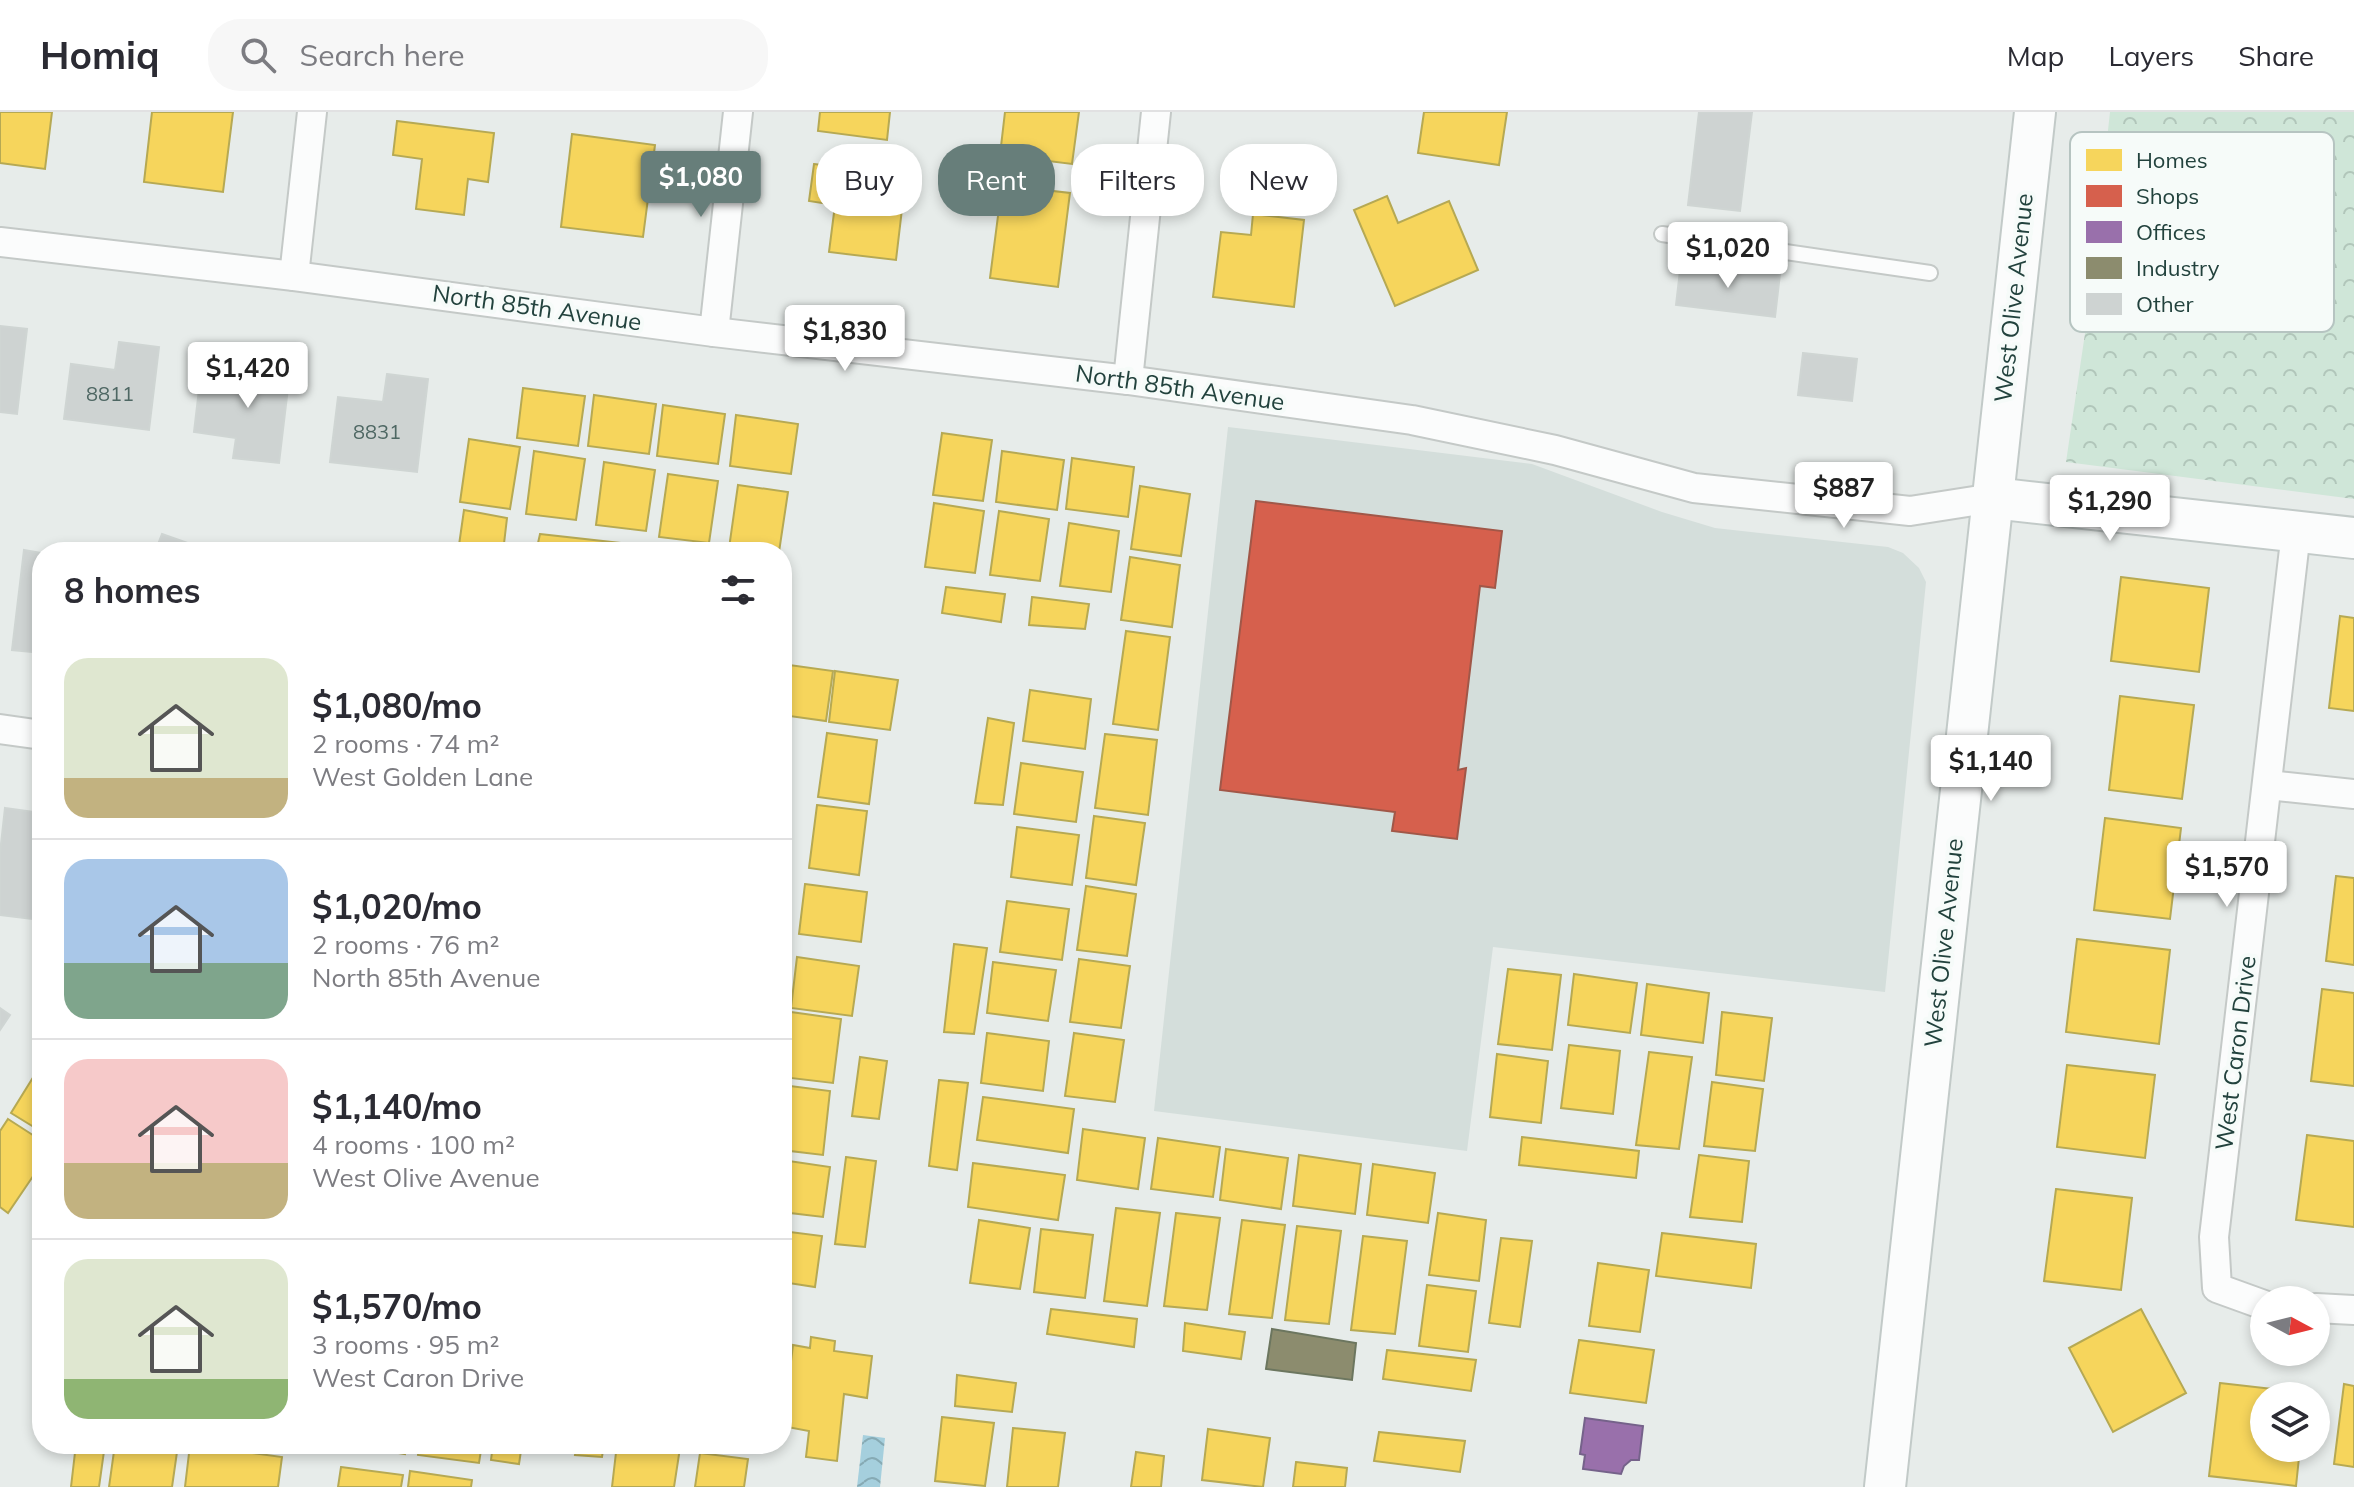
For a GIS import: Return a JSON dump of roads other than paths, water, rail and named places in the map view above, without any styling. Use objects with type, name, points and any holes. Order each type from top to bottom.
[{"type":"main road","name":"West Olive Avenue","points":[[1885,1487],[2035,112]]},
{"type":"main road","name":"North 85th Avenue","points":[[1993,498],[2354,538]]},
{"type":"street","points":[[294,276],[312,112]]},
{"type":"street","points":[[714,332],[738,112]]},
{"type":"street","points":[[1128,380],[1156,112]]},
{"type":"street","name":"North 85th Avenue","points":[[0,242],[294,276],[714,332],[1128,380],[1412,420],[1555,450],[1694,488],[1910,511],[1993,498]]},
{"type":"street","name":"West Caron Drive","points":[[2250,1300],[2217,1288],[2214,1237],[2296,532]]},
{"type":"street","points":[[0,729],[32,734]]},
{"type":"street","points":[[2268,785],[2354,794]]},
{"type":"street","points":[[2330,1309],[2354,1310]]},
{"type":"lane","points":[[1662,234],[1930,273]]},
{"type":"water","points":[[863,1435],[885,1438],[880,1487],[857,1487]]}]
